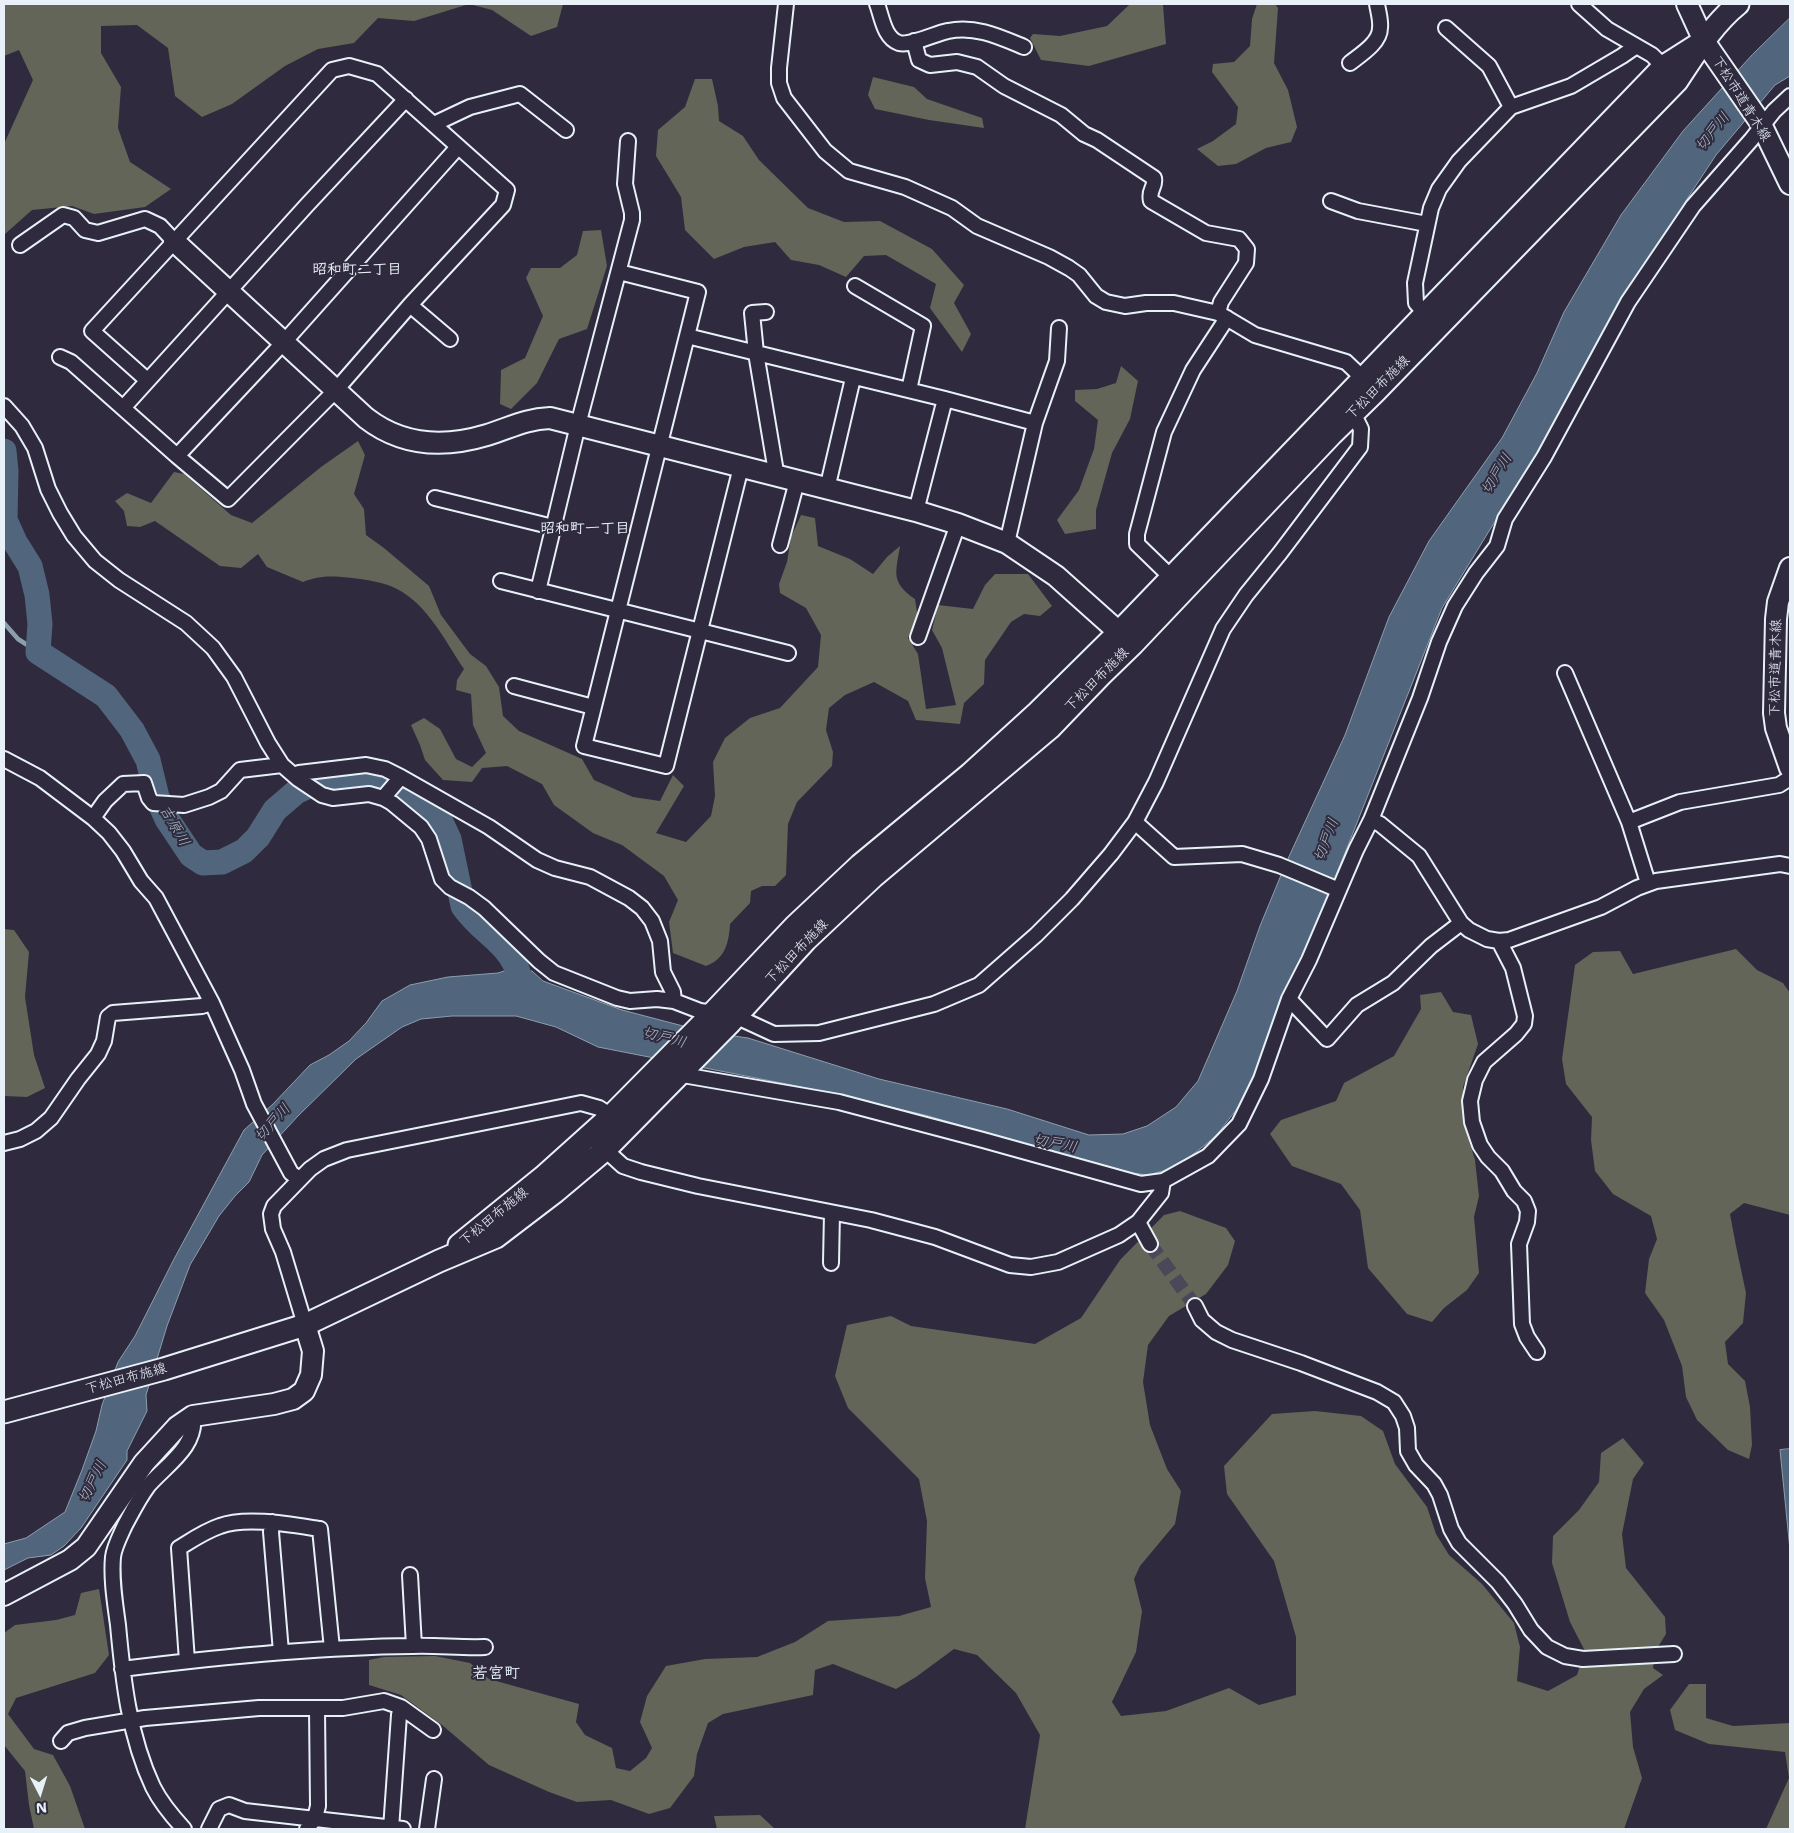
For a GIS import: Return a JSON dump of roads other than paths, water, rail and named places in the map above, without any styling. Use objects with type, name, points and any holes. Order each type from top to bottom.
[{"type":"main road","name":"下松田布施線","points":[[4,1412],[164,1369],[305,1325],[439,1261],[543,1178],[597,1143],[674,1070],[721,1018],[874,877],[1050,728],[1101,675],[1171,577],[1370,384],[1704,41],[1730,10],[1738,4]]},
{"type":"main road","name":"下松田布施線","points":[[1126,638],[1353,413],[1370,384]]},
{"type":"street","points":[[786,4],[779,68],[779,83],[784,98],[824,151],[849,171],[905,187],[952,208],[977,226],[1049,257],[1079,275],[1096,296],[1106,302],[1126,306],[1146,303],[1174,303],[1223,315],[1255,335],[1346,362],[1370,384]]},
{"type":"street","points":[[877,4],[889,36],[900,43],[914,41],[949,30],[965,30],[991,34],[1024,47]]},
{"type":"street","points":[[1350,63],[1368,48],[1378,36],[1380,28],[1377,4]]},
{"type":"street","points":[[1579,4],[1607,29],[1635,47],[1652,55],[1670,74]]},
{"type":"street","name":"下松市道青木線","points":[[1687,4],[1704,41],[1761,125],[1790,184]]},
{"type":"street","points":[[1446,28],[1489,66],[1511,107]]},
{"type":"street","points":[[914,41],[919,60],[930,65],[957,62],[977,68],[1004,86],[1060,115],[1084,134],[1154,178],[1155,183],[1149,194],[1151,201],[1206,233],[1239,240],[1247,249],[1246,263],[1221,302],[1223,315],[1193,370],[1164,432],[1137,534],[1137,544],[1171,577]]},
{"type":"street","points":[[1431,320],[1416,302],[1415,283],[1431,208],[1439,189],[1459,161],[1511,107],[1571,86],[1635,47]]},
{"type":"street","points":[[60,357],[71,362],[228,499],[336,390],[410,306],[504,205],[507,190],[377,74],[349,66],[332,70],[92,332],[147,380]]},
{"type":"street","points":[[434,124],[470,107],[520,94],[566,130]]},
{"type":"street","points":[[674,1070],[839,1102],[1141,1184],[1164,1181],[1208,1156],[1239,1124],[1261,1079],[1290,999],[1309,960],[1337,888],[1370,820],[1420,698],[1439,642],[1455,606],[1476,573],[1497,546],[1505,519],[1544,456],[1628,302],[1693,206],[1761,125],[1790,96]]},
{"type":"street","points":[[123,408],[306,205],[406,99]]},
{"type":"street","points":[[538,591],[578,425],[632,220],[625,184],[628,140]]},
{"type":"street","points":[[177,456],[284,342],[458,147]]},
{"type":"street","points":[[1331,201],[1358,211],[1427,224]]},
{"type":"street","points":[[20,245],[63,215],[74,218],[86,230],[98,232],[146,219],[160,226],[229,292],[381,429],[403,438],[435,443],[456,442],[486,435],[534,418],[550,418],[916,511],[958,524],[1007,543],[1056,576],[1126,638]]},
{"type":"street","points":[[619,272],[698,292],[584,746],[666,766],[741,467]]},
{"type":"street","points":[[855,286],[924,326],[909,390]]},
{"type":"street","points":[[410,306],[450,339]]},
{"type":"street","points":[[766,312],[752,313],[756,353],[775,466],[774,475]]},
{"type":"street","points":[[1007,543],[1035,422],[1057,361],[1059,328]]},
{"type":"street","points":[[687,336],[1035,422]]},
{"type":"street","points":[[827,489],[854,378]]},
{"type":"street","points":[[916,511],[945,399]]},
{"type":"street","points":[[4,406],[22,426],[34,448],[48,489],[74,536],[95,561],[119,580],[186,623],[213,648],[234,678],[268,743],[282,765],[296,777],[322,795],[334,798],[369,794],[392,803],[421,827],[429,839],[442,879],[450,887],[484,908],[539,961],[554,972],[617,998],[630,1001],[657,999],[674,1001],[774,1034],[819,1033],[934,1004],[979,985],[1072,899],[1111,854],[1135,822],[1156,782],[1223,629],[1246,595],[1360,447],[1361,429],[1353,413]]},
{"type":"street","points":[[780,545],[797,481]]},
{"type":"street","points":[[435,498],[553,527]]},
{"type":"street","points":[[918,637],[958,524]]},
{"type":"street","name":"下松市道青木線","points":[[1789,577],[1778,602],[1776,619],[1774,713],[1776,728],[1790,768]]},
{"type":"street","points":[[501,581],[788,653]]},
{"type":"street","points":[[1565,673],[1629,822],[1648,883]]},
{"type":"street","points":[[514,686],[593,707]]},
{"type":"street","points":[[4,759],[40,778],[93,818],[109,833],[123,851],[141,881],[156,898],[212,1003],[242,1070],[256,1108],[291,1173],[299,1179]]},
{"type":"street","points":[[93,818],[105,801],[122,784],[144,783],[149,798],[153,803],[184,805],[221,791],[240,770],[282,765]]},
{"type":"street","points":[[296,777],[299,773],[366,765],[385,770],[401,777],[489,828],[537,860],[555,868],[590,877],[629,898],[642,908],[652,921],[660,942],[663,972],[673,992],[674,1001]]},
{"type":"street","points":[[382,798],[401,777]]},
{"type":"street","points":[[1629,822],[1680,802],[1779,785],[1790,778]]},
{"type":"street","points":[[1370,820],[1380,824],[1419,856],[1461,923],[1487,940],[1509,940],[1593,910],[1648,883],[1780,864],[1790,866]]},
{"type":"street","points":[[1135,822],[1174,858],[1242,854],[1279,865],[1337,888]]},
{"type":"street","points":[[1290,999],[1327,1039],[1357,1005],[1393,983],[1431,946],[1461,923]]},
{"type":"street","points":[[1499,941],[1513,968],[1525,1016],[1524,1024],[1516,1034],[1484,1062],[1475,1080],[1470,1101],[1472,1122],[1480,1145],[1488,1157],[1502,1171],[1514,1191],[1524,1201],[1528,1211],[1527,1222],[1520,1244],[1522,1324],[1537,1352]]},
{"type":"street","points":[[4,1143],[20,1139],[36,1131],[51,1118],[98,1054],[104,1041],[108,1017],[114,1013],[202,1006],[212,1003]]},
{"type":"street","points":[[4,1595],[70,1560],[86,1546],[144,1463],[177,1427],[193,1416],[274,1404],[293,1399],[304,1391],[311,1375],[313,1351],[283,1252],[272,1229],[271,1214],[274,1206],[299,1179],[324,1159],[347,1150],[401,1138],[581,1103],[599,1108],[619,1121]]},
{"type":"street","points":[[597,1143],[623,1166],[641,1172],[698,1186],[871,1220],[935,1237],[1010,1265],[1031,1267],[1058,1262],[1119,1235],[1138,1222],[1161,1193],[1164,1181]]},
{"type":"street","points":[[830,1263],[832,1212]]},
{"type":"street","points":[[1138,1222],[1150,1244]]},
{"type":"street","points":[[1194,1306],[1202,1320],[1216,1332],[1232,1340],[1302,1363],[1377,1392],[1394,1402],[1403,1416],[1407,1428],[1408,1451],[1416,1466],[1434,1484],[1440,1495],[1451,1529],[1459,1542],[1498,1582],[1515,1604],[1531,1630],[1547,1647],[1565,1656],[1583,1659],[1674,1654]]},
{"type":"street","points":[[180,1828],[153,1788],[140,1754],[122,1669],[113,1576],[113,1555],[135,1505],[149,1485],[172,1464],[192,1437],[195,1426],[193,1416]]},
{"type":"street","points":[[187,1661],[179,1548],[221,1525],[238,1522],[272,1522],[320,1529],[332,1649]]},
{"type":"street","points":[[272,1522],[281,1652]]},
{"type":"street","points":[[410,1575],[414,1646]]},
{"type":"street","points":[[122,1669],[281,1652],[414,1646],[485,1647]]},
{"type":"street","points":[[61,1742],[68,1733],[85,1728],[145,1718],[259,1708],[318,1710],[344,1708],[384,1701],[401,1707],[433,1730]]},
{"type":"street","points":[[209,1829],[219,1808],[229,1805],[245,1811],[311,1824],[396,1829],[399,1715],[401,1707]]},
{"type":"street","points":[[311,1824],[318,1806],[318,1710]]},
{"type":"street","points":[[427,1829],[434,1779]]},
{"type":"water","name":"切戸川","points":[[1790,18],[1790,76],[1775,85],[1716,155],[1689,196],[1612,316],[1557,420],[1442,608],[1244,1100],[1215,1137],[1187,1159],[1166,1170],[1148,1175],[1116,1171],[925,1115],[797,1086],[598,1047],[556,1027],[516,1016],[452,1016],[421,1019],[402,1027],[356,1059],[298,1116],[262,1155],[249,1182],[219,1216],[190,1265],[167,1326],[146,1395],[147,1411],[127,1451],[127,1460],[81,1528],[64,1546],[51,1555],[28,1558],[4,1570],[4,1544],[26,1538],[65,1512],[96,1431],[102,1405],[118,1362],[135,1336],[174,1259],[244,1130],[273,1104],[310,1065],[349,1041],[366,1023],[382,1001],[410,985],[448,977],[504,971],[532,971],[543,981],[622,1010],[706,1032],[748,1038],[879,1079],[1007,1109],[1089,1135],[1123,1134],[1147,1126],[1176,1107],[1198,1081],[1237,991],[1260,926],[1286,863],[1345,735],[1389,617],[1429,541],[1502,438],[1537,373],[1564,312],[1621,215],[1683,131],[1752,55]]},
{"type":"water","points":[[1790,1449],[1790,1550],[1780,1450]]},
{"type":"waterway","name":"吉原川","points":[[4,451],[6,471],[5,520],[15,542],[30,566],[37,595],[40,624],[38,652],[106,696],[132,730],[148,760],[157,797],[167,819],[191,855],[203,863],[222,862],[244,851],[258,837],[275,810],[296,792],[319,781],[355,774],[383,778],[415,796],[441,822],[449,839],[463,906],[507,951],[519,974],[522,989]]},
{"type":"waterway","points":[[4,623],[18,639],[38,652]]},
{"type":"tunnel","points":[[1150,1244],[1195,1306]]},
{"type":"district","name":"昭和町二丁目","points":[[357,270]]},
{"type":"district","name":"昭和町一丁目","points":[[585,529]]},
{"type":"district","name":"若宮町","points":[[496,1674]]}]
